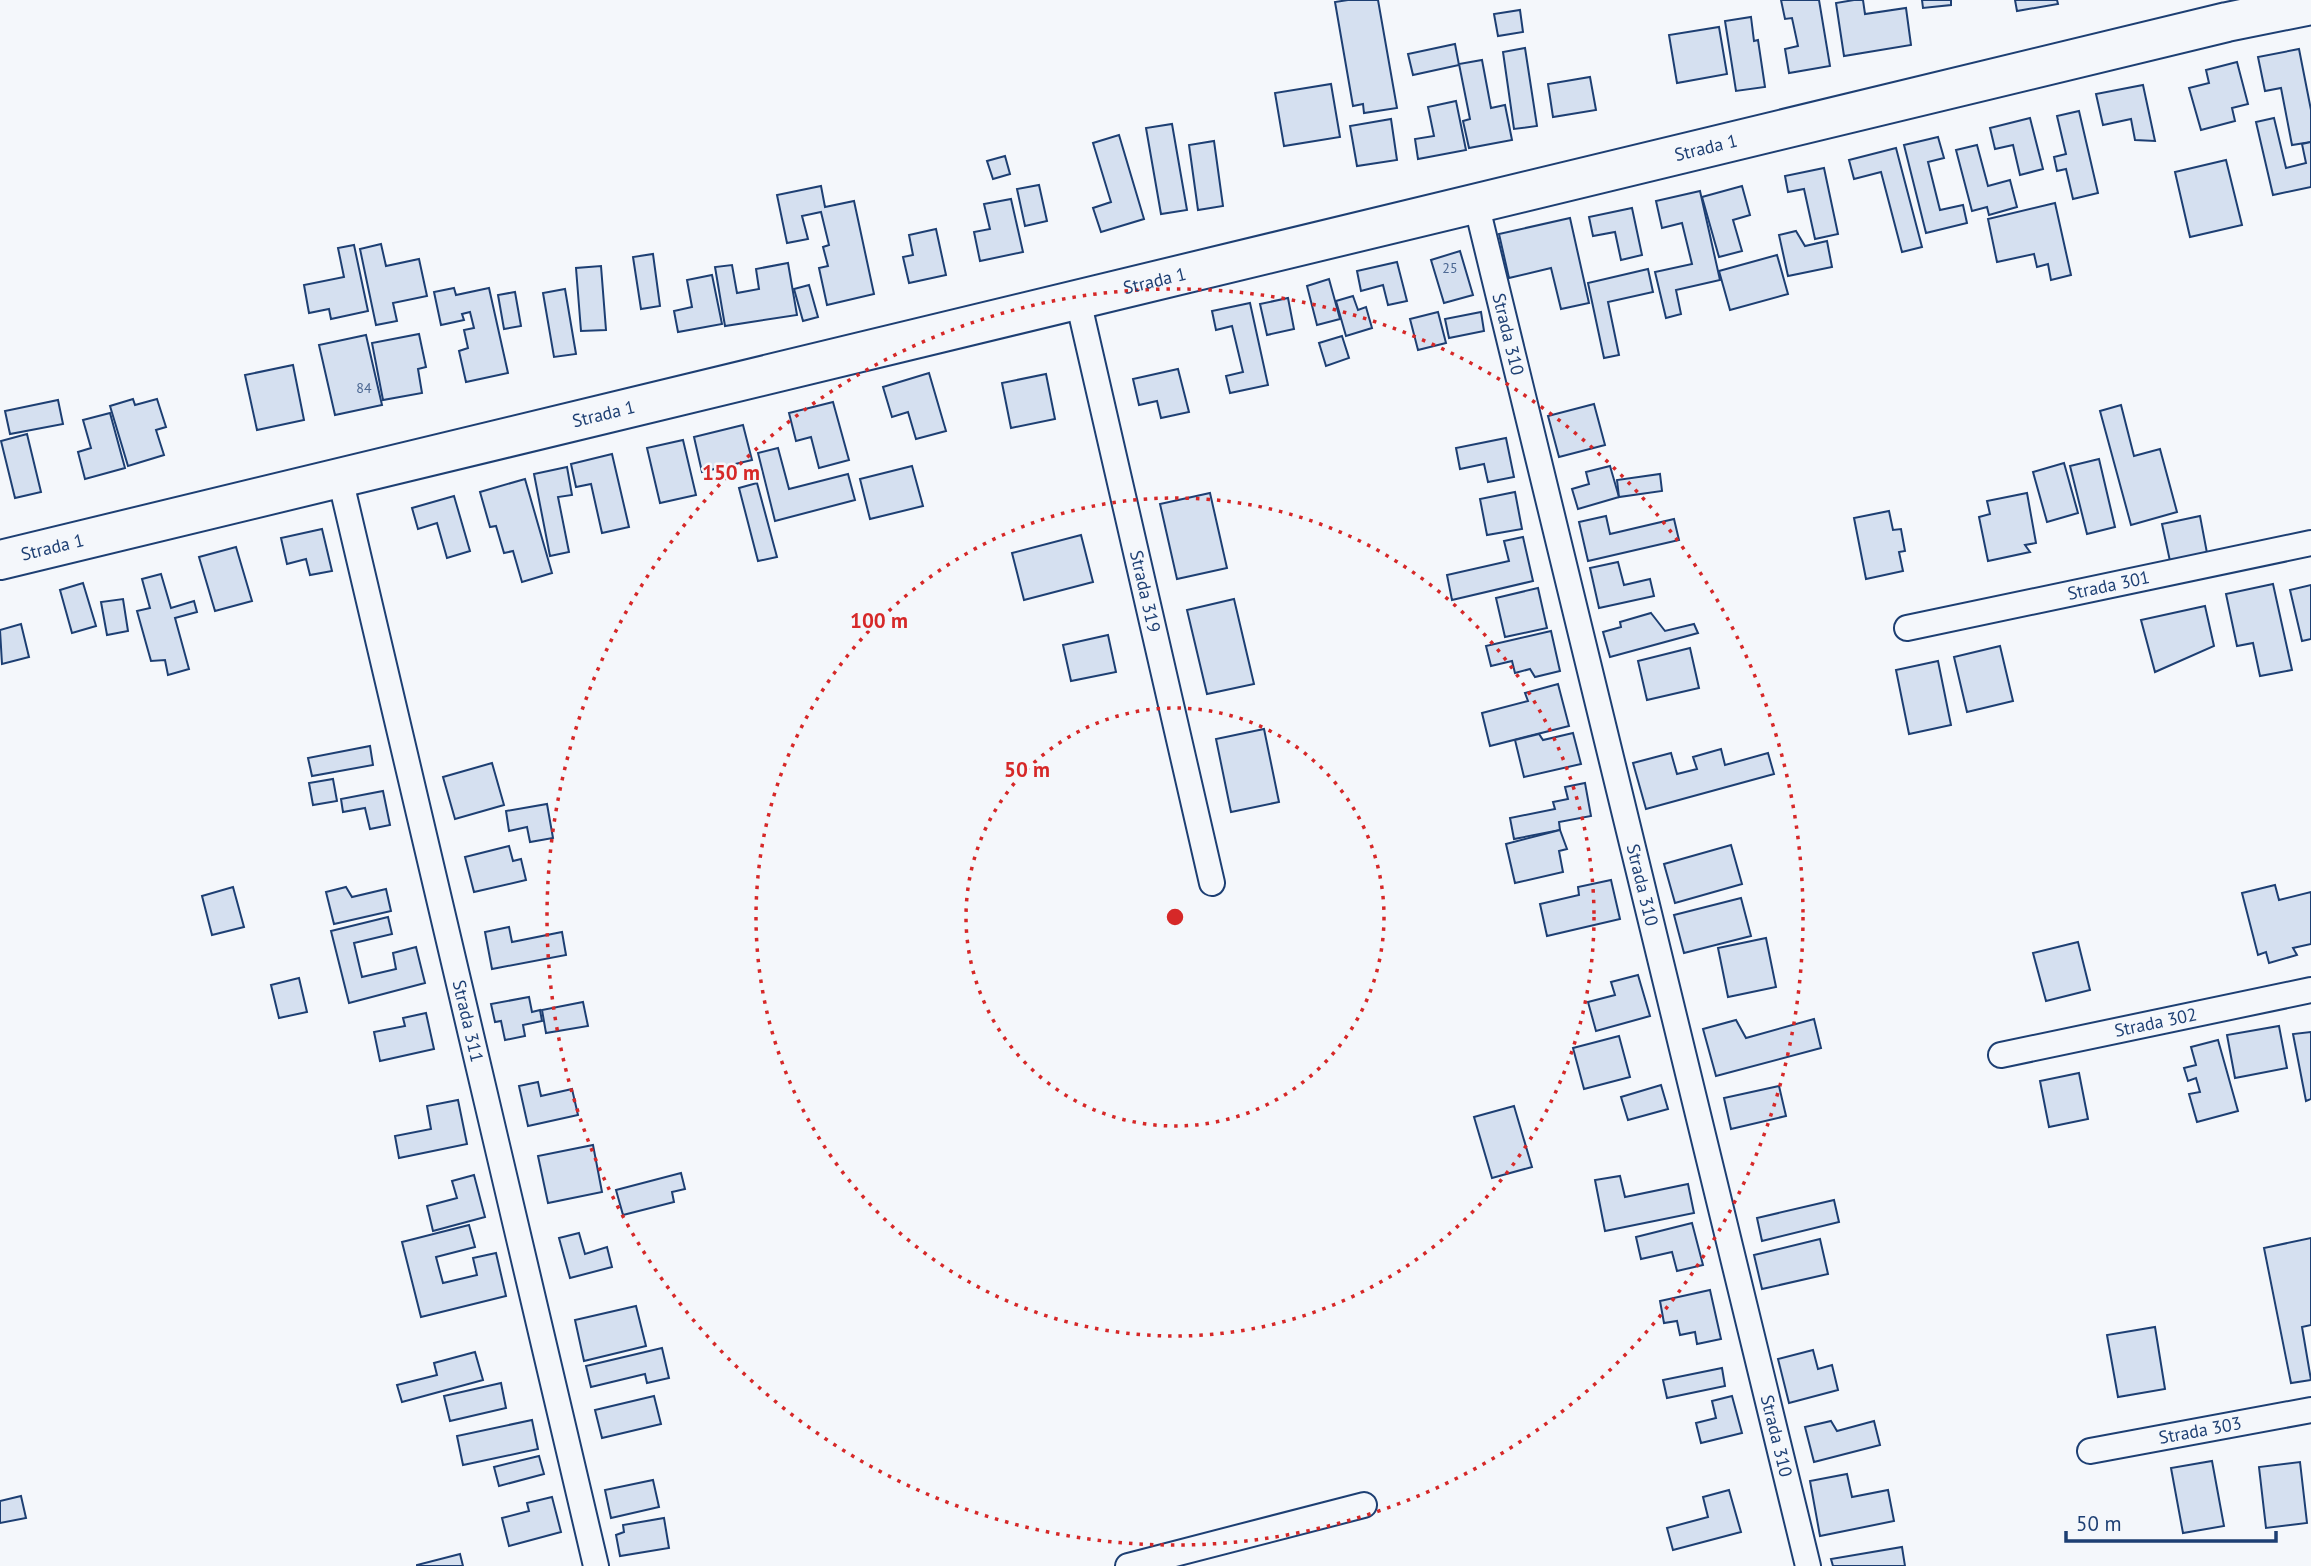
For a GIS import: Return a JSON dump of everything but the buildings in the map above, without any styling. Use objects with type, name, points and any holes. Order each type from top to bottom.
[{"type":"main road","name":"Strada 1","points":[[0,561],[2227,22],[2311,5]]},
{"type":"street","name":"Strada 310","points":[[1476,203],[1808,1566]]},
{"type":"street","name":"Strada 319","points":[[1077,300],[1212,883]]},
{"type":"street","name":"Strada 311","points":[[340,478],[596,1566]]},
{"type":"street","name":"Strada 301","points":[[1907,628],[2311,543]]},
{"type":"street","name":"Strada 302","points":[[2001,1055],[2311,989]]},
{"type":"street","name":"Strada 303","points":[[2091,1451],[2311,1410]]},
{"type":"street","points":[[1128,1566],[1364,1505]]}]
